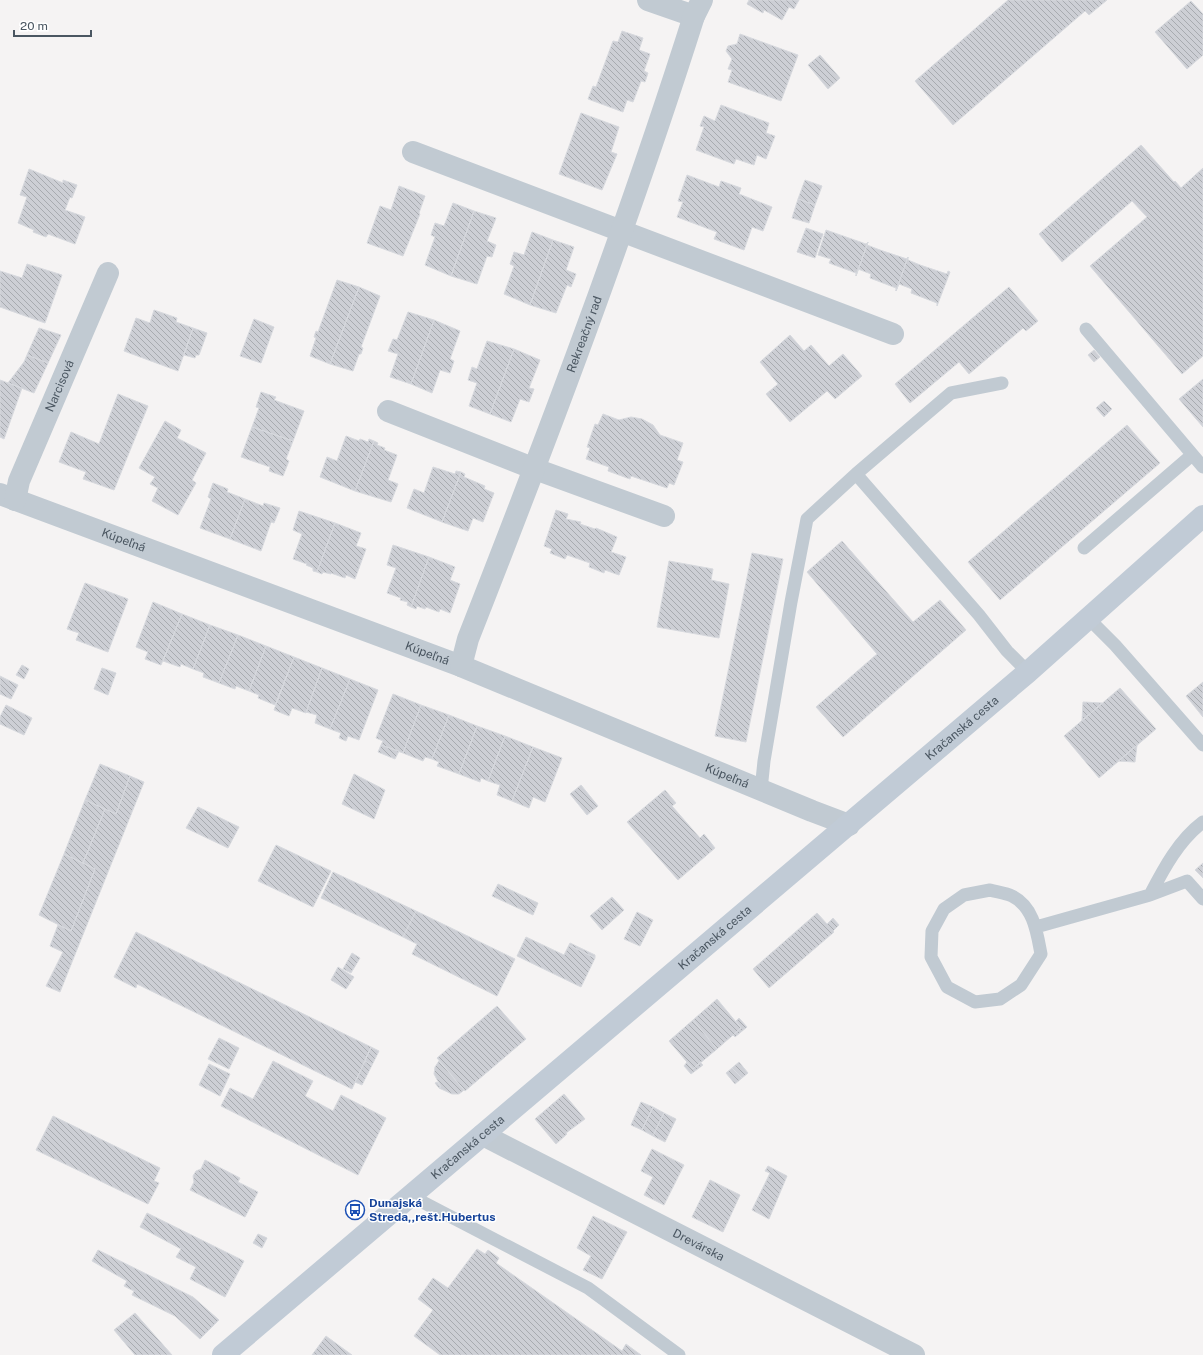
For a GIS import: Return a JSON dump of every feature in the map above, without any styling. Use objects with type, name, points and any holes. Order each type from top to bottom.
[{"type":"street","points":[[648,0],[698,8]]},
{"type":"street","name":"Rekreačný rad","points":[[461,666],[468,639],[535,469],[623,230],[698,8]]},
{"type":"street","points":[[413,152],[623,230],[893,334]]},
{"type":"street","name":"Narcisová","points":[[7,497],[19,481],[108,272]]},
{"type":"street","points":[[388,411],[535,469],[664,516]]},
{"type":"street","name":"Kúpeľná","points":[[7,497],[461,666],[849,825]]},
{"type":"street","name":"Kračanská cesta","points":[[232,1353],[411,1196],[1028,672],[1203,516]]},
{"type":"street","name":"Drevárska","points":[[483,1135],[914,1355]]},
{"type":"lane","points":[[1086,329],[1203,467]]},
{"type":"lane","points":[[761,790],[764,761],[788,617],[807,519],[856,474],[951,393],[1002,382]]},
{"type":"lane","points":[[1084,548],[1192,455]]},
{"type":"lane","points":[[856,474],[979,615],[1007,651],[1028,672]]},
{"type":"lane","points":[[1088,618],[1115,645],[1203,745]]},
{"type":"lane","points":[[1150,895],[1165,866],[1194,829],[1203,822]]},
{"type":"lane","points":[[1036,927],[1150,895],[1187,881],[1203,898]]},
{"type":"lane","points":[[990,890],[1013,896],[1028,910],[1036,927],[1041,954],[1022,985],[1000,999],[975,1002],[947,987],[931,957],[932,931],[944,909],[964,895],[990,890]]},
{"type":"lane","points":[[411,1196],[588,1288],[679,1355]]},
{"type":"building","points":[[749,0],[799,0],[794,9],[789,7],[782,20],[764,10],[763,13],[747,4]]},
{"type":"building","points":[[1008,0],[1107,0],[1089,15],[1085,11],[953,125],[915,81]]},
{"type":"building","points":[[1191,1],[1203,14],[1203,55],[1187,69],[1155,32]]},
{"type":"building","points":[[622,31],[643,38],[639,50],[650,54],[644,71],[648,73],[645,82],[641,81],[633,102],[627,100],[623,112],[588,99],[593,86],[596,87],[613,41],[618,42]]},
{"type":"building","points":[[740,34],[798,55],[781,101],[728,82],[732,70],[728,69],[732,59],[726,51],[728,46],[737,44]]},
{"type":"building","points":[[820,55],[840,78],[828,89],[808,65]]},
{"type":"building","points":[[721,105],[769,123],[766,133],[775,136],[766,159],[757,155],[754,165],[736,159],[734,164],[696,150],[704,127],[700,126],[704,116],[715,121]]},
{"type":"building","points":[[581,113],[619,127],[611,152],[617,154],[602,190],[559,174]]},
{"type":"building","points":[[1141,145],[1181,188],[1203,168],[1203,356],[1182,374],[1090,266],[1147,217],[1132,201],[1062,262],[1039,234]]},
{"type":"building","points":[[29,169],[63,183],[63,180],[77,185],[65,210],[85,217],[75,244],[48,234],[46,237],[33,232],[34,230],[18,223],[27,197],[20,195]]},
{"type":"building","points":[[687,175],[719,187],[721,181],[741,188],[739,194],[772,207],[763,231],[752,227],[744,250],[714,239],[717,232],[677,217],[683,202],[678,201]]},
{"type":"building","points":[[805,180],[822,186],[815,205],[798,199]]},
{"type":"building","points":[[399,186],[425,196],[419,213],[420,214],[403,256],[367,243],[380,206],[391,210]]},
{"type":"building","points":[[798,199],[815,205],[809,223],[792,218]]},
{"type":"building","points":[[453,203],[474,211],[451,276],[425,265],[435,237],[431,235],[435,223],[444,226]]},
{"type":"building","points":[[474,211],[496,218],[487,241],[496,245],[492,257],[487,256],[477,284],[451,276]]},
{"type":"building","points":[[806,228],[823,234],[815,258],[797,252]]},
{"type":"building","points":[[826,230],[866,244],[868,242],[856,276],[856,273],[829,263],[831,259],[818,255]]},
{"type":"building","points":[[532,232],[553,240],[530,305],[504,294],[514,266],[510,264],[514,252],[524,255]]},
{"type":"building","points":[[553,240],[574,247],[566,270],[576,274],[571,287],[567,285],[556,313],[530,305]]},
{"type":"building","points":[[868,242],[867,245],[880,250],[907,259],[908,257],[896,291],[896,288],[870,278],[871,274],[858,269]]},
{"type":"building","points":[[908,257],[908,260],[920,265],[947,274],[948,271],[950,272],[937,306],[937,303],[911,293],[912,289],[899,284],[896,291]]},
{"type":"building","points":[[27,264],[62,275],[45,323],[0,307],[0,271],[22,278]]},
{"type":"building","points":[[337,280],[359,287],[330,364],[310,356],[316,338],[314,337],[316,331],[318,332]]},
{"type":"building","points":[[359,287],[380,296],[361,347],[363,348],[361,354],[359,354],[353,371],[330,364]]},
{"type":"building","points":[[1009,287],[1038,321],[1026,331],[1023,328],[969,374],[959,362],[910,403],[895,384]]},
{"type":"building","points":[[154,310],[177,318],[176,322],[193,328],[178,371],[124,351],[136,318],[150,323]]},
{"type":"building","points":[[408,312],[434,320],[411,384],[390,377],[398,354],[388,351],[393,339],[397,340]]},
{"type":"building","points":[[254,319],[274,327],[261,363],[240,356]]},
{"type":"building","points":[[434,320],[460,331],[450,359],[454,361],[450,373],[440,370],[432,393],[411,384]]},
{"type":"building","points":[[39,328],[61,335],[48,363],[27,355]]},
{"type":"building","points":[[193,328],[207,333],[199,355],[196,355],[195,358],[184,355]]},
{"type":"building","points":[[790,335],[804,351],[811,345],[829,366],[843,354],[862,376],[835,399],[827,391],[790,422],[766,394],[778,384],[760,362]]},
{"type":"building","points":[[487,341],[514,349],[490,414],[469,406],[477,383],[468,380],[472,367],[477,369]]},
{"type":"building","points":[[514,349],[540,360],[529,388],[534,389],[529,402],[520,399],[511,422],[490,414]]},
{"type":"building","points":[[1094,350],[1100,357],[1094,362],[1088,355]]},
{"type":"building","points":[[27,355],[48,363],[34,393],[8,383],[24,362]]},
{"type":"building","points":[[1203,379],[1203,427],[1179,399]]},
{"type":"building","points":[[0,380],[22,388],[4,439],[0,437]]},
{"type":"building","points":[[261,392],[276,397],[274,400],[304,411],[293,441],[252,427],[259,408],[256,407]]},
{"type":"building","points":[[118,394],[148,406],[114,490],[83,479],[86,472],[59,462],[71,432],[99,444]]},
{"type":"building","points":[[1104,401],[1112,409],[1104,417],[1096,408]]},
{"type":"building","points":[[603,414],[619,420],[631,417],[642,419],[653,425],[660,435],[683,443],[677,460],[683,462],[674,485],[669,483],[667,488],[631,476],[630,479],[608,471],[609,467],[586,459],[590,448],[587,447],[595,424],[598,425]]},
{"type":"building","points":[[165,421],[181,430],[177,438],[206,453],[192,480],[196,483],[178,515],[152,501],[158,488],[150,484],[155,477],[139,468]]},
{"type":"building","points":[[1127,425],[1160,463],[1000,600],[968,562]]},
{"type":"building","points":[[252,427],[293,441],[286,459],[289,461],[283,476],[269,471],[270,467],[241,457]]},
{"type":"building","points":[[346,436],[359,441],[360,439],[368,442],[369,439],[374,441],[355,491],[320,477],[327,457],[337,461]]},
{"type":"building","points":[[374,441],[378,443],[377,445],[385,448],[384,450],[397,455],[388,480],[398,484],[391,502],[355,491]]},
{"type":"building","points":[[433,467],[455,474],[456,471],[461,472],[442,522],[407,508],[414,489],[424,493]]},
{"type":"building","points":[[461,472],[465,474],[464,477],[485,486],[484,489],[494,493],[483,522],[473,518],[468,531],[442,522]]},
{"type":"building","points":[[213,483],[228,489],[227,492],[245,499],[230,539],[200,528],[211,499],[208,497]]},
{"type":"building","points":[[245,499],[263,506],[264,503],[280,508],[274,523],[271,522],[261,551],[230,539]]},
{"type":"building","points":[[556,510],[568,514],[566,519],[581,522],[580,524],[595,529],[596,528],[617,537],[611,552],[626,557],[619,575],[605,570],[604,573],[589,567],[590,563],[567,555],[565,559],[550,553],[552,549],[544,546]]},
{"type":"building","points":[[299,511],[335,523],[317,572],[313,571],[313,568],[306,565],[307,564],[293,559],[302,534],[293,530]]},
{"type":"building","points":[[335,523],[361,533],[356,546],[366,549],[355,579],[346,575],[345,578],[331,573],[323,572],[322,574],[317,572]]},
{"type":"building","points":[[842,541],[913,622],[940,600],[966,630],[843,737],[816,707],[877,654],[807,572]]},
{"type":"building","points":[[393,545],[429,557],[411,607],[407,605],[408,602],[400,600],[401,598],[387,593],[396,568],[387,565]]},
{"type":"building","points":[[752,553],[783,559],[746,742],[715,736]]},
{"type":"building","points":[[429,557],[455,567],[450,580],[460,584],[450,613],[440,609],[439,612],[426,607],[425,609],[417,606],[416,609],[411,607]]},
{"type":"building","points":[[669,561],[713,569],[711,580],[729,584],[719,638],[657,627]]},
{"type":"building","points":[[85,583],[128,599],[108,652],[76,640],[79,633],[67,629]]},
{"type":"building","points":[[153,602],[182,614],[161,665],[145,659],[148,652],[136,647]]},
{"type":"building","points":[[182,614],[210,625],[193,669],[181,664],[180,667],[163,661]]},
{"type":"building","points":[[210,625],[238,635],[219,683],[203,677],[204,673],[193,669]]},
{"type":"building","points":[[238,635],[266,646],[249,691],[236,686],[235,689],[219,683]]},
{"type":"building","points":[[266,646],[294,657],[275,705],[258,698],[259,695],[249,691]]},
{"type":"building","points":[[294,657],[322,668],[306,713],[292,708],[289,716],[274,710]]},
{"type":"building","points":[[22,665],[29,669],[24,679],[16,675]]},
{"type":"building","points":[[102,668],[116,673],[108,695],[94,689]]},
{"type":"building","points":[[322,668],[350,679],[330,729],[315,723],[317,715],[306,712]]},
{"type":"building","points":[[0,676],[18,685],[11,699],[0,694]]},
{"type":"building","points":[[350,679],[378,690],[359,740],[348,736],[346,741],[339,738],[341,733],[330,729]]},
{"type":"building","points":[[1203,682],[1203,717],[1186,696]]},
{"type":"building","points":[[1120,688],[1156,729],[1099,778],[1064,736]]},
{"type":"building","points":[[393,694],[421,705],[403,753],[381,745],[383,741],[376,738]]},
{"type":"building","points":[[1083,702],[1102,703],[1082,721]]},
{"type":"building","points":[[6,705],[32,718],[24,735],[0,724],[0,717]]},
{"type":"building","points":[[421,705],[449,715],[432,759],[425,757],[423,761],[403,753]]},
{"type":"building","points":[[449,715],[477,726],[459,774],[437,766],[439,762],[432,759]]},
{"type":"building","points":[[477,726],[505,736],[488,781],[481,778],[480,782],[459,774]]},
{"type":"building","points":[[505,736],[533,747],[512,801],[497,795],[500,785],[488,781]]},
{"type":"building","points":[[381,745],[399,751],[395,759],[378,752]]},
{"type":"building","points":[[1137,745],[1135,762],[1118,761]]},
{"type":"building","points":[[533,747],[562,758],[545,802],[533,797],[529,808],[512,801]]},
{"type":"building","points":[[100,764],[130,776],[116,814],[85,800]]},
{"type":"building","points":[[354,774],[385,790],[374,819],[342,804]]},
{"type":"building","points":[[130,776],[144,782],[60,992],[46,986],[63,952],[50,946],[58,925],[71,931],[95,869],[83,863],[105,809],[116,814]]},
{"type":"building","points":[[581,785],[598,806],[587,815],[570,794]]},
{"type":"building","points":[[665,790],[676,803],[672,806],[700,838],[704,834],[715,848],[678,880],[627,822]]},
{"type":"building","points":[[85,800],[105,809],[83,863],[64,854]]},
{"type":"building","points":[[198,807],[239,827],[228,848],[186,828]]},
{"type":"building","points":[[276,845],[331,871],[313,907],[258,881]]},
{"type":"building","points":[[64,854],[95,869],[71,931],[39,915]]},
{"type":"building","points":[[1203,863],[1203,878],[1195,870]]},
{"type":"building","points":[[333,872],[416,911],[403,937],[321,898]]},
{"type":"building","points":[[498,884],[538,903],[533,915],[492,896]]},
{"type":"building","points":[[612,897],[624,910],[602,930],[590,916]]},
{"type":"building","points":[[416,911],[515,959],[497,996],[412,954],[417,944],[403,937]]},
{"type":"building","points":[[637,912],[653,920],[640,946],[624,939]]},
{"type":"building","points":[[817,913],[827,924],[833,918],[839,925],[833,931],[834,932],[769,988],[753,969]]},
{"type":"building","points":[[136,932],[371,1047],[352,1089],[137,984],[136,988],[114,977]]},
{"type":"building","points":[[526,937],[564,955],[569,945],[595,958],[581,987],[517,956]]},
{"type":"building","points":[[570,943],[595,955],[595,958],[569,945]]},
{"type":"building","points":[[352,953],[360,958],[351,973],[343,969]]},
{"type":"building","points":[[338,967],[354,977],[346,989],[331,980]]},
{"type":"building","points":[[717,999],[741,1028],[717,1049],[693,1020]]},
{"type":"building","points":[[497,1006],[526,1039],[465,1091],[437,1058]]},
{"type":"building","points":[[739,1018],[747,1027],[735,1037],[733,1035],[741,1028],[736,1021]]},
{"type":"building","points":[[693,1020],[717,1049],[693,1069],[669,1041]]},
{"type":"building","points":[[219,1038],[239,1048],[229,1069],[208,1059]]},
{"type":"building","points":[[371,1047],[379,1051],[372,1065],[365,1061]]},
{"type":"building","points":[[273,1061],[313,1081],[305,1096],[333,1111],[341,1095],[386,1118],[358,1175],[221,1106],[230,1088],[253,1099]]},
{"type":"building","points":[[365,1061],[372,1065],[362,1085],[355,1082]]},
{"type":"building","points":[[439,1061],[464,1090],[459,1094],[452,1094],[439,1088],[441,1087],[434,1074],[435,1067]]},
{"type":"building","points":[[687,1062],[693,1069],[700,1062],[703,1065],[691,1074],[684,1066]]},
{"type":"building","points":[[739,1062],[748,1073],[742,1078],[732,1068]]},
{"type":"building","points":[[209,1064],[230,1074],[220,1096],[199,1085]]},
{"type":"building","points":[[732,1068],[742,1078],[735,1084],[726,1073]]},
{"type":"building","points":[[437,1082],[441,1087],[439,1088],[435,1083]]},
{"type":"building","points":[[564,1094],[585,1119],[566,1133],[567,1134],[556,1144],[535,1119]]},
{"type":"building","points":[[641,1102],[653,1107],[642,1130],[631,1125]]},
{"type":"building","points":[[653,1107],[664,1113],[653,1136],[642,1130]]},
{"type":"building","points":[[664,1113],[676,1119],[665,1142],[653,1136]]},
{"type":"building","points":[[53,1116],[160,1168],[154,1181],[159,1183],[148,1204],[36,1150]]},
{"type":"building","points":[[652,1149],[684,1165],[664,1205],[644,1195],[653,1177],[641,1171]]},
{"type":"building","points":[[205,1160],[240,1178],[238,1182],[258,1192],[245,1217],[190,1190],[194,1182],[193,1176],[196,1171],[201,1169]]},
{"type":"building","points":[[768,1166],[787,1176],[769,1219],[752,1210],[770,1173],[765,1171]]},
{"type":"building","points":[[710,1180],[740,1195],[723,1232],[692,1217]]},
{"type":"building","points":[[147,1213],[244,1261],[225,1297],[190,1279],[196,1267],[176,1257],[181,1249],[140,1227]]},
{"type":"building","points":[[593,1216],[627,1232],[602,1279],[583,1270],[591,1256],[577,1248]]},
{"type":"building","points":[[258,1234],[267,1238],[262,1248],[253,1243]]},
{"type":"building","points":[[477,1249],[485,1254],[488,1250],[499,1258],[496,1263],[622,1351],[626,1344],[641,1355],[440,1355],[414,1336],[433,1310],[418,1299],[433,1278],[448,1288]]},
{"type":"building","points":[[98,1250],[193,1297],[219,1320],[200,1339],[175,1316],[132,1295],[134,1291],[124,1286],[127,1281],[92,1261]]},
{"type":"building","points":[[135,1313],[172,1355],[135,1355],[114,1330]]},
{"type":"building","points":[[326,1336],[352,1355],[312,1355]]},
{"type":"place","name":"Dunajská Streda,,rešt.Hubertus","points":[[355,1210]]}]
